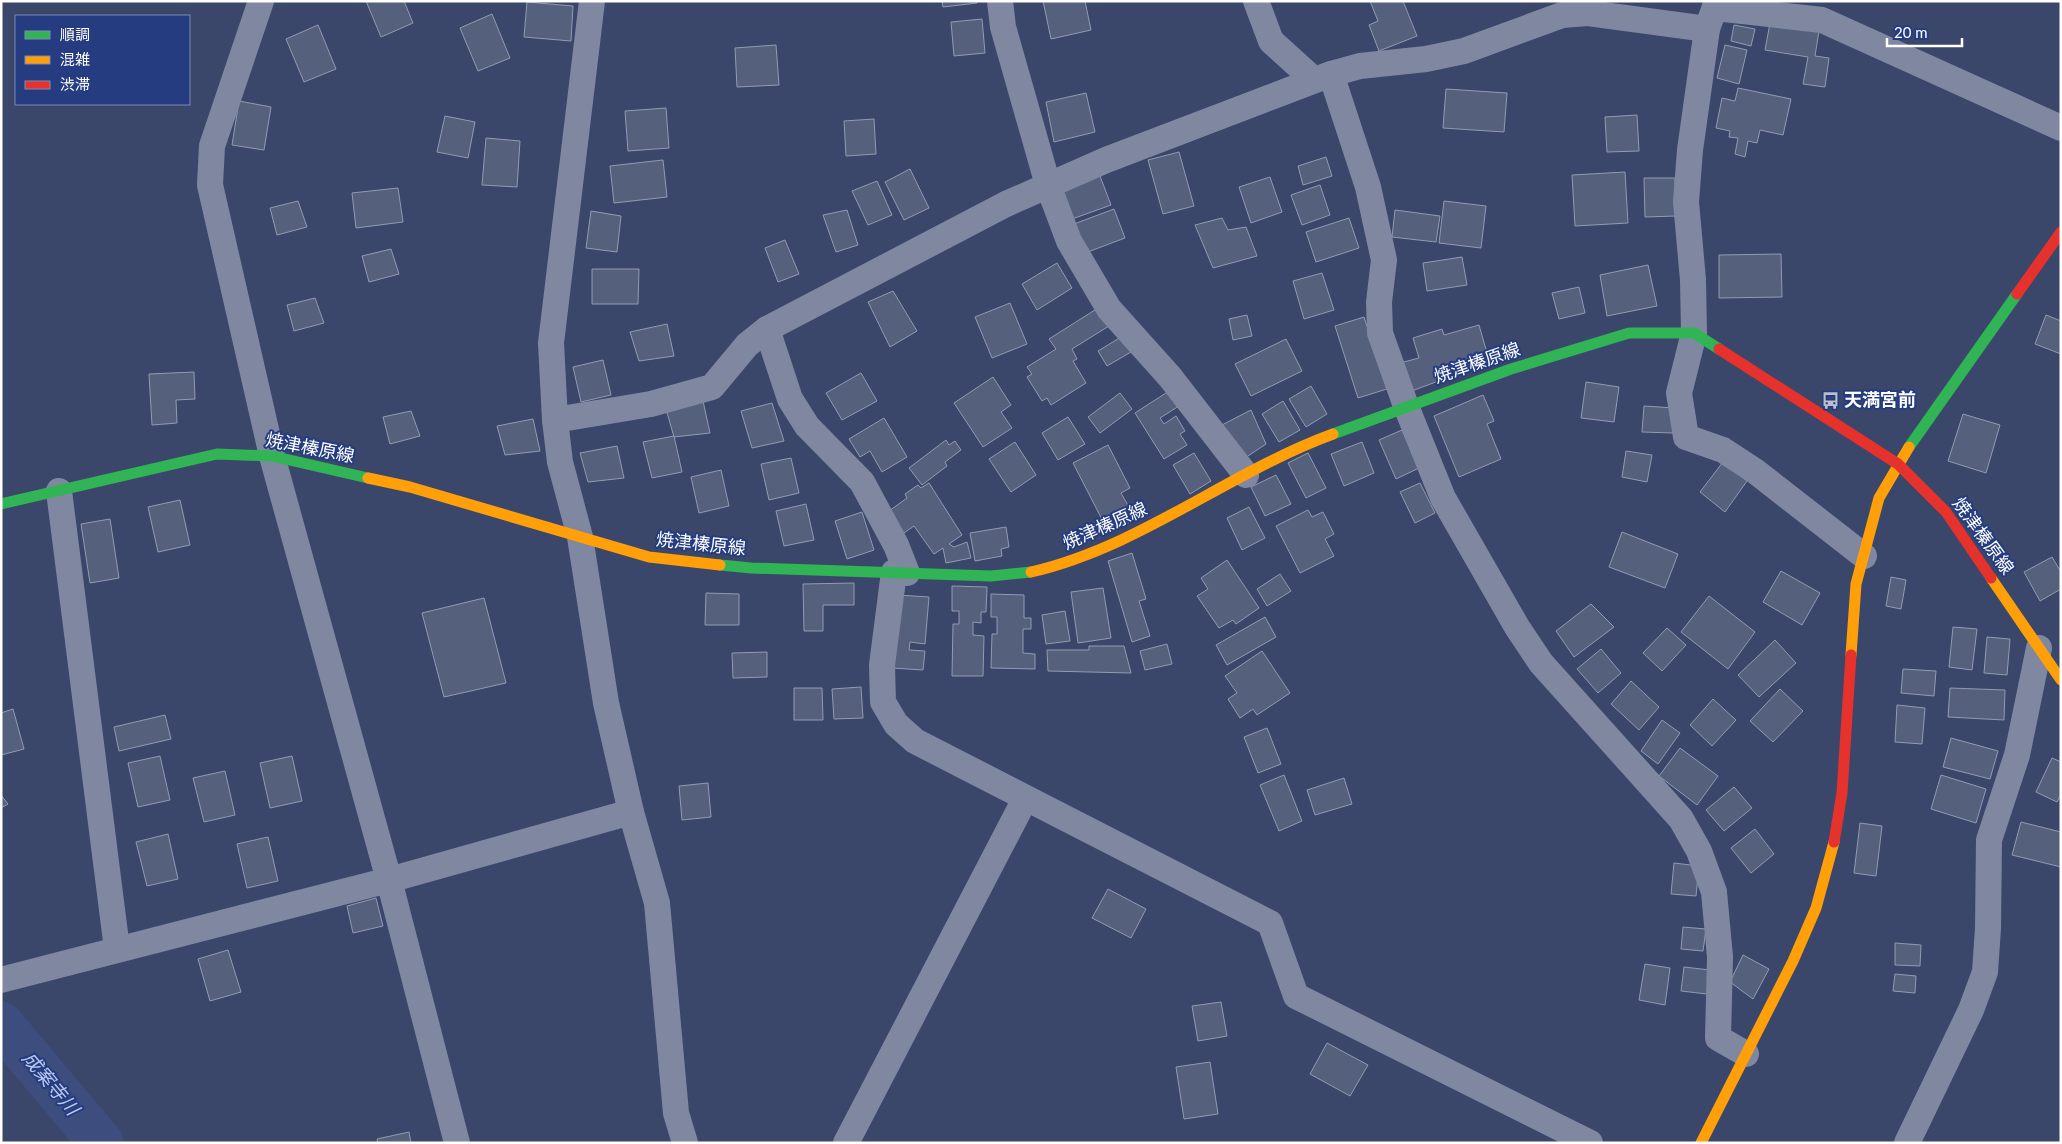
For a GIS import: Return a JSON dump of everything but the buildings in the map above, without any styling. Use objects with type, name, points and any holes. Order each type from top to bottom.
[{"type":"main road","points":[[1701,1143],[1794,961],[1816,908],[1833,848],[1842,793],[1856,584],[1879,498],[1898,464],[2061,232]]},
{"type":"main road","name":"焼津榛原線","points":[[1,504],[217,454],[272,456],[410,487],[649,557],[751,568],[991,576],[1024,574],[1067,564],[1132,536],[1292,449],[1511,368],[1629,333],[1694,333],[1898,464],[1946,512],[2061,680]]},
{"type":"street","points":[[261,1],[212,146],[210,185],[272,456],[389,880],[457,1143]]},
{"type":"street","points":[[592,1],[551,343],[555,420],[560,462],[580,537],[606,703],[632,812],[657,903],[676,1113],[685,1143]]},
{"type":"street","points":[[1000,1],[1004,26],[1048,185],[1069,241],[1109,309],[1170,377],[1246,475]]},
{"type":"street","points":[[1256,1],[1271,41],[1323,77],[1368,187],[1384,260],[1379,302],[1380,333],[1406,406],[1443,498],[1517,627],[1541,663],[1680,819],[1699,851],[1714,892],[1720,957],[1718,1038],[1746,1054]]},
{"type":"street","points":[[555,420],[651,404],[712,387],[746,345],[767,329],[1006,204],[1106,160],[1323,77],[1360,66],[1426,59],[1464,51],[1562,14],[1713,13],[1822,20],[2061,128]]},
{"type":"street","points":[[1713,13],[1690,150],[1686,202],[1694,280],[1694,333],[1679,394],[1686,436],[1723,450],[1755,471],[1864,556]]},
{"type":"street","points":[[767,329],[790,399],[807,426],[862,482],[896,545],[900,572],[882,665],[883,702],[896,724],[915,740],[1025,799],[1270,923],[1296,996],[1590,1143]]},
{"type":"street","points":[[59,491],[117,949]]},
{"type":"street","points":[[1906,1143],[1971,1010],[1984,972],[1988,928],[1989,840],[2017,755],[2039,648]]},
{"type":"street","points":[[846,1143],[1025,799]]},
{"type":"street","points":[[1,980],[389,880],[632,812]]},
{"type":"waterway","name":"成案寺川","points":[[1,1024],[101,1143]]},
{"type":"traffic: fast","points":[[1909,447],[2017,294]]},
{"type":"traffic: fast","points":[[1333,434],[1511,369],[1629,333],[1694,333],[1719,349]]},
{"type":"traffic: fast","points":[[1,504],[217,454],[272,456],[368,478]]},
{"type":"traffic: fast","points":[[720,565],[751,568],[991,576],[1031,572]]},
{"type":"traffic: slow","points":[[1031,572],[1071,560],[1110,545],[1257,468],[1333,434]]},
{"type":"traffic: slow","points":[[1851,655],[1856,584],[1879,498],[1909,447]]},
{"type":"traffic: slow","points":[[368,478],[410,487],[649,557],[720,565]]},
{"type":"traffic: slow","points":[[1991,578],[2061,680]]},
{"type":"traffic: slow","points":[[1701,1143],[1793,961],[1816,908],[1834,842]]},
{"type":"traffic: jam","points":[[2017,294],[2061,232]]},
{"type":"traffic: jam","points":[[1719,349],[1898,464],[1946,512],[1991,578]]},
{"type":"traffic: jam","points":[[1834,842],[1842,793],[1851,655]]},
{"type":"place","name":"天満宮前","points":[[1830,400]]}]
